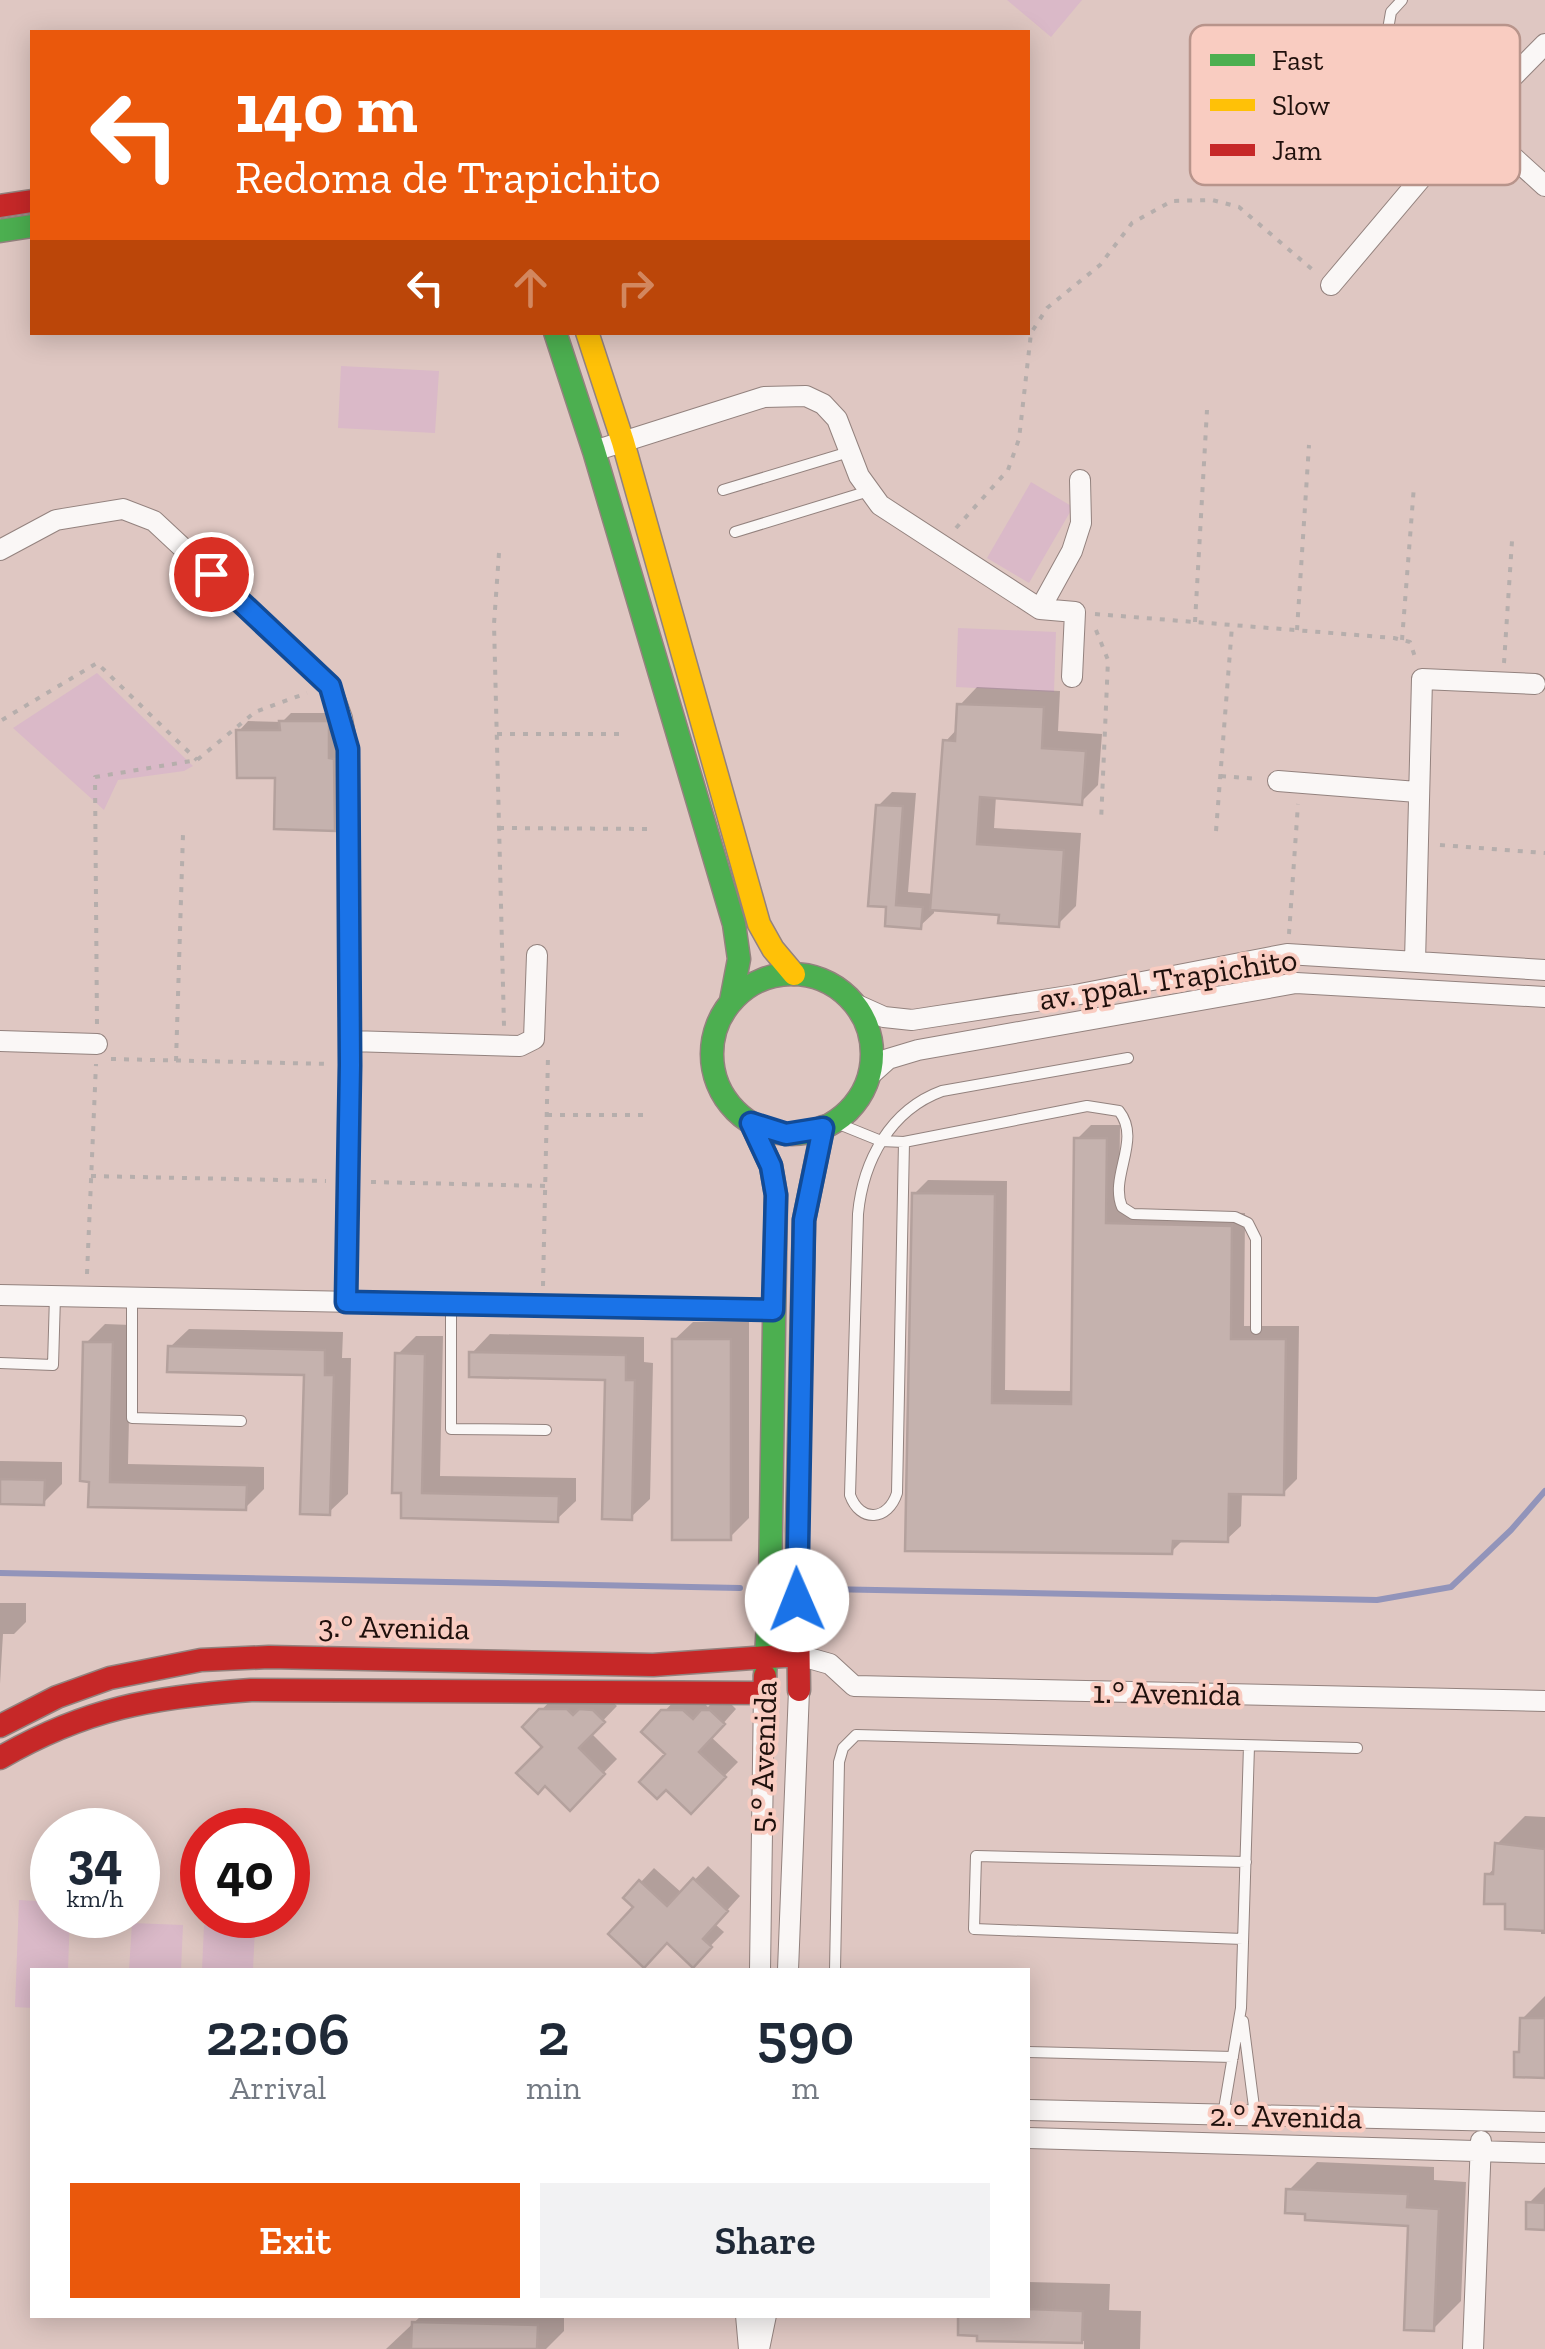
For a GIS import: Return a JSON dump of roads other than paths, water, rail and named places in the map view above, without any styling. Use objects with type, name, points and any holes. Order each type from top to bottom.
[{"type":"street","points":[[1520,69],[1545,44]]},
{"type":"street","points":[[1520,163],[1545,186]]},
{"type":"street","points":[[1331,285],[1415,185]]},
{"type":"street","points":[[0,206],[30,201]]},
{"type":"street","points":[[0,231],[30,226]]},
{"type":"street","points":[[557,335],[734,924],[739,959],[732,1001]]},
{"type":"street","points":[[589,335],[623,442],[759,924],[773,950],[794,974]]},
{"type":"street","points":[[594,451],[764,398],[806,396],[822,404],[837,420],[869,492],[880,504],[1040,608],[1075,612],[1072,677]]},
{"type":"street","points":[[1040,608],[1072,551],[1082,523],[1080,480]]},
{"type":"street","points":[[0,550],[56,520],[123,508],[154,521],[330,686],[348,749],[350,1065],[346,1302]]},
{"type":"street","points":[[1415,962],[1422,678],[1535,684]]},
{"type":"street","points":[[1289,782],[1417,792]]},
{"type":"street","name":"av. ppal. Trapichito","points":[[855,1004],[884,1017],[912,1020],[1075,996],[1288,954],[1545,970]]},
{"type":"street","points":[[350,1041],[520,1046],[534,1039],[537,956]]},
{"type":"street","points":[[1388,961],[1388,986]]},
{"type":"street","points":[[794,974],[838,988],[855,1004],[872,1046],[868,1076],[851,1108],[828,1125],[786,1134],[751,1123],[734,1110],[722,1094],[711,1056],[720,1017],[732,1001],[749,986],[771,976],[794,974]]},
{"type":"street","name":"av. ppal. Trapichito","points":[[868,1076],[888,1060],[918,1050],[1296,983],[1545,997]]},
{"type":"street","points":[[0,1041],[97,1044]]},
{"type":"street","name":"5.° Avenida","points":[[751,1123],[771,1166],[776,1195],[764,1693]]},
{"type":"street","name":"5.° Avenida","points":[[788,1968],[798,1690],[796,1530],[804,1220],[828,1125]]},
{"type":"street","points":[[0,1295],[773,1310]]},
{"type":"street","name":"3.° Avenida","points":[[0,1726],[57,1696],[110,1678],[201,1660],[269,1657],[652,1665],[798,1655]]},
{"type":"street","name":"1.° Avenida","points":[[798,1655],[830,1664],[854,1686],[1545,1701]]},
{"type":"street","name":"3.° Avenida","points":[[0,1758],[78,1716],[122,1703],[183,1694],[252,1690],[764,1693]]},
{"type":"street","points":[[760,1968],[764,1693]]},
{"type":"street","name":"2.° Avenida","points":[[1030,2110],[1545,2122]]},
{"type":"street","points":[[1473,2349],[1482,2121]]},
{"type":"street","points":[[1030,2138],[1545,2152]]},
{"type":"street","points":[[746,2318],[750,2349]]},
{"type":"street","points":[[760,2349],[765,2318]]},
{"type":"lane","points":[[1388,25],[1391,12],[1402,0]]},
{"type":"lane","points":[[722,490],[850,452]]},
{"type":"lane","points":[[735,532],[869,492]]},
{"type":"lane","points":[[904,1142],[897,1494],[893,1507],[880,1516],[864,1515],[854,1506],[850,1495],[858,1214],[863,1181],[882,1141],[901,1114],[942,1091],[1128,1058]]},
{"type":"lane","points":[[828,1125],[882,1141],[904,1142],[1088,1106],[1119,1112],[1128,1128],[1118,1194],[1122,1207],[1133,1214],[1235,1217],[1252,1228],[1256,1239],[1256,1329]]},
{"type":"lane","points":[[0,1363],[53,1365],[54,1296]]},
{"type":"lane","points":[[132,1298],[132,1418],[240,1421]]},
{"type":"lane","points":[[450,1304],[451,1429],[546,1430]]},
{"type":"lane","points":[[835,1968],[839,1762],[842,1748],[856,1736],[1358,1748]]},
{"type":"lane","points":[[1224,2115],[1241,2008],[1249,1746]]},
{"type":"lane","points":[[1243,1939],[974,1929],[976,1856],[1246,1862]]},
{"type":"lane","points":[[1241,2008],[1255,2115]]},
{"type":"lane","points":[[1030,2052],[1234,2057]]},
{"type":"waterway","points":[[824,1589],[1377,1600],[1451,1587],[1545,1491]]},
{"type":"waterway","points":[[0,1573],[740,1588]]}]
